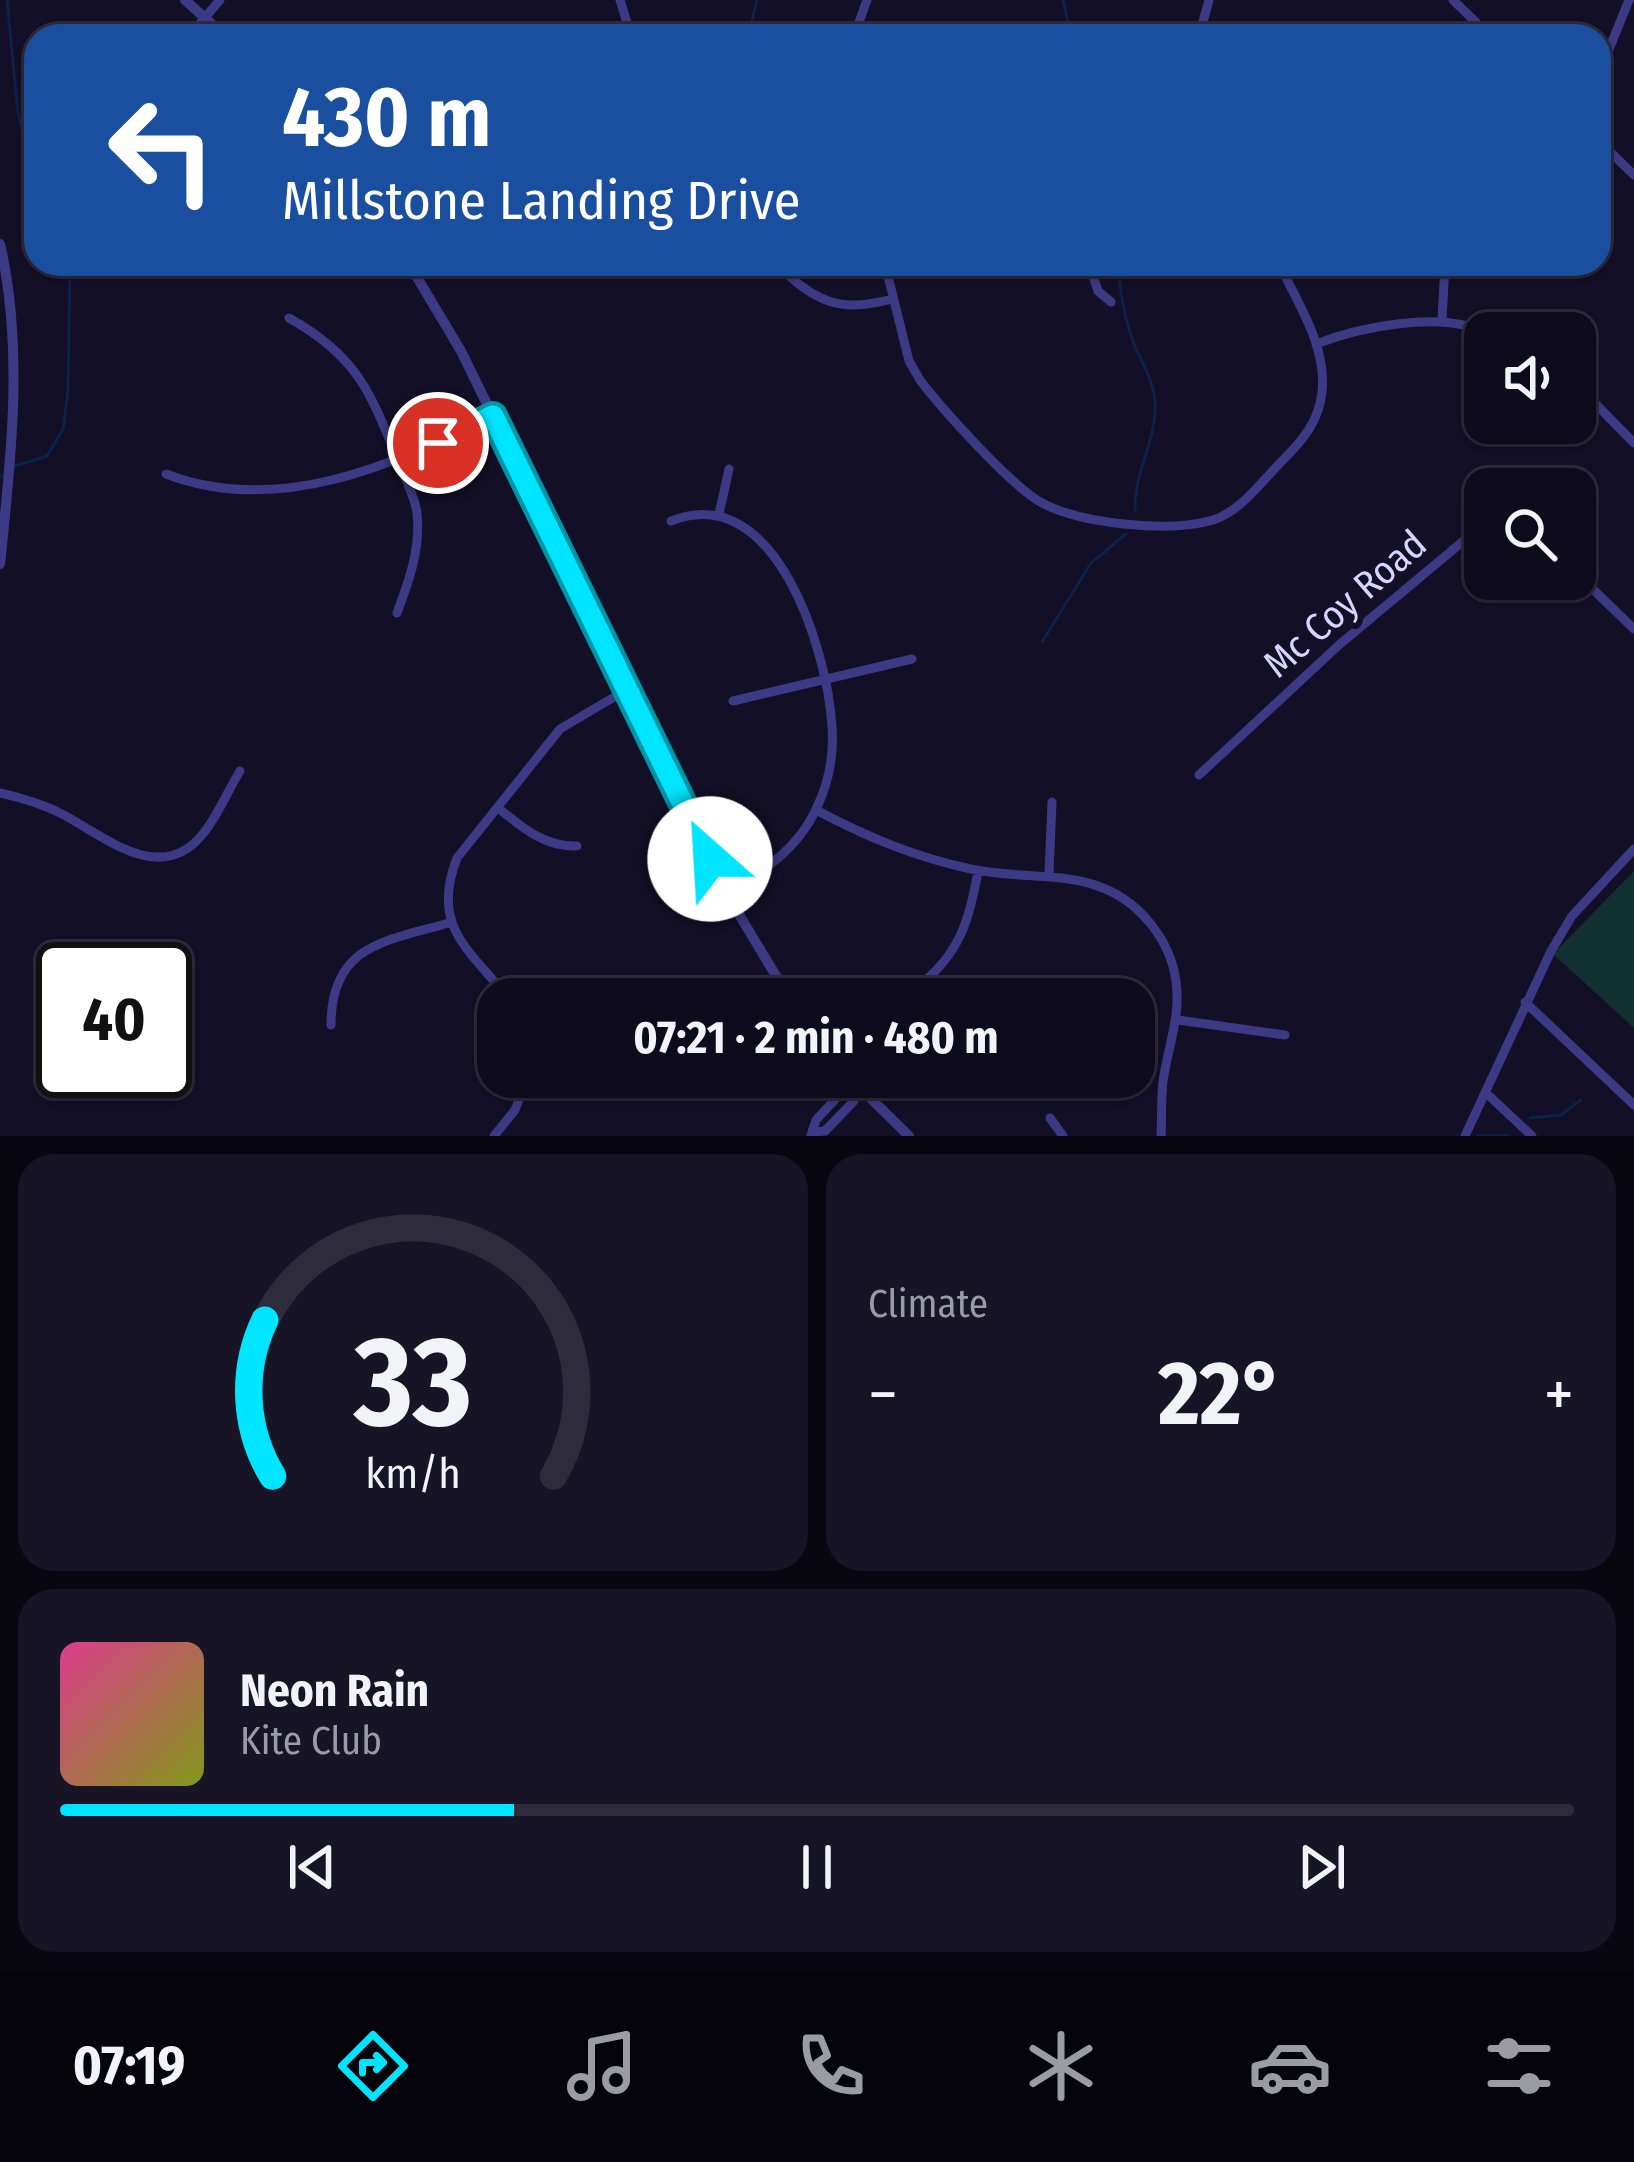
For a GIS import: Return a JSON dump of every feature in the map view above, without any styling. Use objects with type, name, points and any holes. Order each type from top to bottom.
[{"type":"street","points":[[184,0],[212,24]]},
{"type":"street","points":[[200,24],[220,0]]},
{"type":"street","points":[[1453,0],[1478,24]]},
{"type":"street","points":[[1611,44],[1629,0]]},
{"type":"street","points":[[1611,153],[1634,175]]},
{"type":"street","points":[[0,244],[12,413],[0,564]]},
{"type":"street","points":[[417,276],[447,324],[726,893],[777,978]]},
{"type":"street","points":[[790,276],[832,304],[870,305],[892,299]]},
{"type":"street","points":[[887,276],[909,361],[920,380],[1023,488],[1043,503],[1079,514],[1162,528],[1214,520],[1237,506],[1312,428],[1322,393],[1321,357],[1285,276]]},
{"type":"street","points":[[1093,276],[1098,291],[1111,302]]},
{"type":"street","points":[[1442,320],[1444,276]]},
{"type":"street","points":[[289,318],[322,337],[358,372],[371,393],[417,510],[415,556],[397,613]]},
{"type":"street","points":[[1316,344],[1345,332],[1442,320],[1464,326]]},
{"type":"street","points":[[1596,404],[1634,443]]},
{"type":"street","points":[[166,474],[194,484],[248,492],[312,484],[397,460],[493,416]]},
{"type":"street","points":[[719,514],[729,469]]},
{"type":"street","points":[[671,520],[686,514],[719,514],[749,528],[772,553],[797,600],[826,679],[832,745],[816,810],[781,856],[726,893]]},
{"type":"street","name":"Mc Coy Road","points":[[1198,775],[1464,541]]},
{"type":"street","points":[[1596,592],[1634,629]]},
{"type":"street","points":[[733,701],[912,658]]},
{"type":"street","points":[[490,978],[449,923],[450,876],[457,858],[560,728],[626,690]]},
{"type":"street","points":[[0,794],[47,807],[126,850],[160,859],[186,850],[200,838],[240,771]]},
{"type":"street","points":[[1049,874],[1052,802]]},
{"type":"street","points":[[498,808],[532,836],[577,846]]},
{"type":"street","points":[[816,810],[891,848],[978,871],[1049,874],[1097,883],[1142,914],[1163,941],[1174,968],[1178,1020],[1163,1079],[1161,1136]]},
{"type":"street","points":[[1465,1136],[1525,1002],[1572,916],[1634,849]]},
{"type":"street","points":[[927,978],[946,960],[968,925],[978,871]]},
{"type":"street","points":[[331,1025],[335,984],[363,950],[449,923]]},
{"type":"street","points":[[1525,1002],[1634,1106]]},
{"type":"street","points":[[1178,1020],[1285,1035]]},
{"type":"street","points":[[1485,1092],[1532,1136]]},
{"type":"street","points":[[494,1136],[520,1098]]},
{"type":"street","points":[[811,1134],[825,1131],[855,1098]]},
{"type":"street","points":[[865,1098],[908,1136]]},
{"type":"street","points":[[1050,1118],[1063,1136]]},
{"type":"green space","points":[[1634,871],[1634,1028],[1553,954]]},
{"type":"waterway","points":[[7,0],[24,137]]},
{"type":"waterway","points":[[751,24],[757,0]]},
{"type":"waterway","points":[[1063,0],[1068,24]]},
{"type":"waterway","points":[[15,466],[47,456],[63,429],[70,276]]},
{"type":"waterway","points":[[1119,276],[1126,320],[1155,400],[1135,511]]},
{"type":"waterway","points":[[1042,642],[1091,563],[1126,534]]},
{"type":"waterway","points":[[1530,1118],[1561,1115],[1581,1100]]},
{"type":"waterway","points":[[1477,1136],[1508,1136]]},
{"type":"route","points":[[438,443],[493,416],[710,859]]}]
